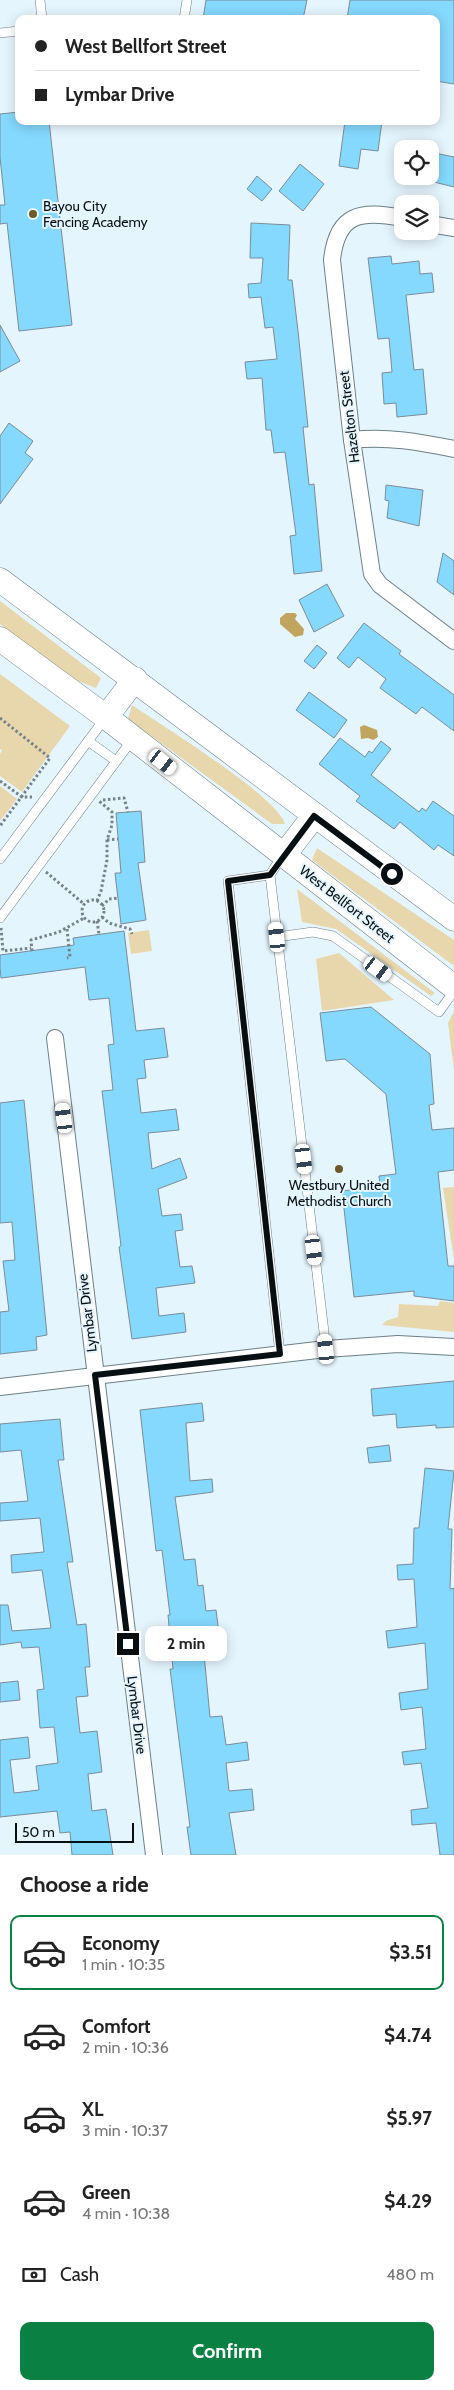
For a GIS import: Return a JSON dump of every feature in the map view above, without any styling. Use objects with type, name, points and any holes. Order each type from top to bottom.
[{"type":"main road","points":[[0,580],[135,679],[454,920]]},
{"type":"main road","name":"West Bellfort Street","points":[[0,639],[106,717],[454,989]]},
{"type":"main road","points":[[106,717],[135,679]]},
{"type":"main road","points":[[284,855],[314,816]]},
{"type":"street","name":"Hazelton Street","points":[[394,216],[378,213],[353,218],[341,228],[334,241],[332,260],[352,440],[372,574],[380,585],[454,641]]},
{"type":"street","points":[[439,226],[454,228]]},
{"type":"street","points":[[352,440],[375,437],[416,441],[454,449]]},
{"type":"street","name":"Lymbar Drive","points":[[55,1038],[154,1855]]},
{"type":"street","points":[[0,1387],[326,1349],[418,1344],[454,1347]]},
{"type":"lane","points":[[40,0],[42,15]]},
{"type":"lane","points":[[185,15],[187,0]]},
{"type":"lane","points":[[0,33],[15,32]]},
{"type":"lane","points":[[0,858],[106,717]]},
{"type":"lane","points":[[0,920],[133,738]]},
{"type":"lane","points":[[88,741],[116,761]]},
{"type":"lane","points":[[284,855],[270,875],[326,1349]]},
{"type":"lane","points":[[270,875],[228,881],[280,1354]]},
{"type":"lane","points":[[277,937],[313,932],[333,936],[439,1012],[454,989]]},
{"type":"path","points":[[0,718],[50,758],[24,797],[0,826]]},
{"type":"path","points":[[0,781],[24,797]]},
{"type":"path","points":[[84,904],[96,901],[101,891],[107,860],[107,840],[112,825],[112,812],[98,800],[124,798],[128,812]]},
{"type":"path","points":[[107,840],[118,839]]},
{"type":"path","points":[[38,866],[84,904]]},
{"type":"path","points":[[102,906],[109,899],[118,898]]},
{"type":"path","points":[[84,918],[90,922],[102,918],[104,910],[96,901]]},
{"type":"path","points":[[84,904],[84,918]]},
{"type":"path","points":[[0,920],[3,951],[32,949],[30,940],[66,928],[84,918]]},
{"type":"path","points":[[102,918],[109,923],[130,929],[132,934]]},
{"type":"path","points":[[97,921],[99,934]]},
{"type":"path","points":[[66,928],[70,957],[67,958]]},
{"type":"shaded area","points":[[0,601],[101,678],[96,688],[63,675],[0,624]]},
{"type":"shaded area","points":[[286,613],[295,613],[297,615],[295,619],[304,629],[303,635],[295,637],[280,624],[280,618]]},
{"type":"shaded area","points":[[0,674],[70,726],[22,792],[0,776],[0,754],[2,750],[0,749]]},
{"type":"shaded area","points":[[132,705],[241,779],[262,796],[285,824],[272,824],[128,719]]},
{"type":"shaded area","points":[[364,725],[377,730],[378,737],[373,740],[368,738],[361,739],[360,727]]},
{"type":"shaded area","points":[[0,786],[17,799],[0,821]]},
{"type":"shaded area","points":[[317,848],[454,940],[454,966],[312,860]]},
{"type":"shaded area","points":[[297,889],[435,993],[431,996],[336,929],[302,922]]},
{"type":"shaded area","points":[[149,930],[152,951],[131,954],[128,933]]},
{"type":"shaded area","points":[[339,953],[394,1000],[322,1011],[316,959]]},
{"type":"shaded area","points":[[454,1011],[454,1070],[448,1023]]},
{"type":"shaded area","points":[[454,1187],[454,1260],[443,1188]]},
{"type":"shaded area","points":[[440,1301],[454,1303],[454,1332],[382,1325],[386,1321],[398,1317],[399,1304],[438,1306]]},
{"type":"building","points":[[206,0],[307,0],[304,15],[204,15]]},
{"type":"building","points":[[350,0],[454,0],[454,84],[440,82],[440,15],[348,15]]},
{"type":"building","name":"Bayou City Fencing Academy","points":[[15,112],[15,125],[49,125],[72,325],[19,331],[7,223],[0,224],[0,205],[5,205],[0,157],[0,114]]},
{"type":"building","points":[[344,125],[381,125],[378,151],[361,149],[358,169],[339,166]]},
{"type":"building","points":[[439,154],[454,157],[454,187],[439,183]]},
{"type":"building","points":[[300,164],[324,184],[303,211],[279,191]]},
{"type":"building","points":[[257,176],[272,189],[262,201],[247,189]]},
{"type":"building","points":[[251,223],[290,225],[288,280],[292,280],[298,331],[308,427],[303,427],[309,485],[314,484],[322,571],[294,574],[290,536],[296,535],[285,452],[274,453],[271,430],[266,430],[262,378],[247,379],[245,362],[277,359],[273,327],[265,328],[261,297],[249,298],[248,284],[261,283],[263,258],[250,258]]},
{"type":"building","points":[[391,256],[392,264],[419,261],[420,274],[432,273],[434,292],[406,295],[414,370],[423,369],[427,414],[397,417],[396,403],[384,404],[382,373],[392,372],[389,338],[378,339],[368,258]]},
{"type":"building","points":[[0,325],[20,361],[0,372]]},
{"type":"building","points":[[9,423],[33,441],[25,453],[33,459],[0,504],[0,436]]},
{"type":"building","points":[[386,485],[423,490],[419,526],[387,518],[389,501],[385,500]]},
{"type":"building","points":[[443,553],[454,561],[454,595],[437,582]]},
{"type":"building","points":[[327,584],[344,616],[314,632],[299,600]]},
{"type":"building","points":[[364,623],[401,651],[399,654],[454,695],[454,731],[422,707],[416,714],[380,688],[386,679],[358,657],[349,668],[337,658]]},
{"type":"building","points":[[317,645],[327,653],[314,669],[304,661]]},
{"type":"building","points":[[309,692],[347,720],[334,738],[296,710]]},
{"type":"building","points":[[340,738],[365,757],[369,751],[372,753],[381,741],[391,749],[371,775],[419,812],[422,808],[426,811],[433,801],[454,816],[454,856],[438,845],[434,850],[400,822],[394,829],[356,801],[360,796],[319,764]]},
{"type":"building","points":[[141,811],[145,862],[138,863],[146,920],[121,924],[115,873],[121,873],[116,813]]},
{"type":"building","points":[[124,931],[136,1031],[164,1028],[168,1057],[144,1060],[146,1078],[137,1079],[141,1113],[176,1109],[179,1130],[148,1133],[152,1169],[180,1158],[187,1178],[158,1189],[162,1216],[181,1214],[183,1230],[175,1231],[180,1267],[192,1266],[195,1283],[156,1288],[159,1316],[184,1313],[186,1332],[132,1339],[119,1247],[121,1246],[102,1091],[113,1090],[108,1045],[114,1044],[109,998],[89,1000],[85,967],[1,978],[0,967],[0,955],[74,945],[73,938]]},
{"type":"building","points":[[371,1007],[430,1054],[434,1104],[429,1105],[432,1130],[454,1128],[454,1170],[438,1172],[448,1266],[454,1266],[454,1301],[414,1296],[414,1291],[354,1297],[342,1191],[380,1186],[379,1176],[396,1174],[386,1094],[345,1059],[326,1061],[320,1013]]},
{"type":"building","points":[[24,1100],[47,1335],[36,1337],[37,1350],[0,1354],[0,1312],[9,1311],[3,1261],[15,1260],[12,1222],[0,1223],[0,1103]]},
{"type":"building","points":[[454,1381],[454,1427],[436,1428],[436,1425],[397,1428],[396,1414],[373,1416],[371,1389]]},
{"type":"building","points":[[202,1403],[204,1421],[186,1423],[190,1481],[212,1479],[213,1492],[175,1497],[184,1560],[195,1559],[198,1586],[203,1585],[206,1611],[216,1610],[220,1641],[203,1643],[210,1717],[222,1716],[226,1745],[247,1742],[249,1760],[226,1763],[229,1791],[252,1789],[254,1810],[229,1813],[236,1855],[191,1855],[187,1827],[190,1827],[170,1669],[173,1669],[168,1615],[170,1615],[162,1550],[156,1551],[140,1410]]},
{"type":"building","points":[[60,1419],[64,1460],[58,1460],[73,1562],[67,1562],[77,1625],[86,1624],[90,1667],[85,1667],[88,1696],[76,1697],[80,1733],[97,1731],[102,1772],[88,1774],[92,1811],[106,1809],[113,1855],[72,1855],[70,1832],[60,1833],[57,1811],[0,1817],[0,1740],[28,1737],[30,1758],[10,1760],[14,1793],[39,1790],[36,1766],[58,1763],[54,1727],[40,1728],[37,1690],[44,1689],[39,1647],[22,1648],[21,1642],[0,1645],[0,1605],[8,1605],[12,1631],[51,1628],[42,1570],[12,1573],[11,1555],[44,1552],[40,1518],[0,1521],[0,1503],[28,1501],[21,1450],[0,1452],[0,1424]]},
{"type":"building","points":[[389,1445],[391,1461],[369,1463],[367,1448]]},
{"type":"building","points":[[425,1468],[454,1471],[448,1529],[452,1529],[450,1589],[454,1588],[454,1855],[440,1855],[436,1823],[412,1825],[411,1810],[428,1808],[421,1763],[404,1765],[402,1752],[426,1749],[422,1707],[401,1710],[399,1693],[428,1689],[425,1643],[388,1648],[386,1631],[417,1627],[414,1579],[398,1580],[397,1565],[413,1564],[414,1528],[419,1528]]},
{"type":"building","points":[[18,1681],[20,1700],[0,1702],[0,1683]]},
{"type":"place","name":"Bayou City Fencing Academy","points":[[33,214]]},
{"type":"place","name":"Westbury United Methodist Church","points":[[339,1169]]},
{"type":"route","points":[[128,1644],[95,1375],[280,1354],[228,881],[270,875],[314,816],[392,874]]}]
